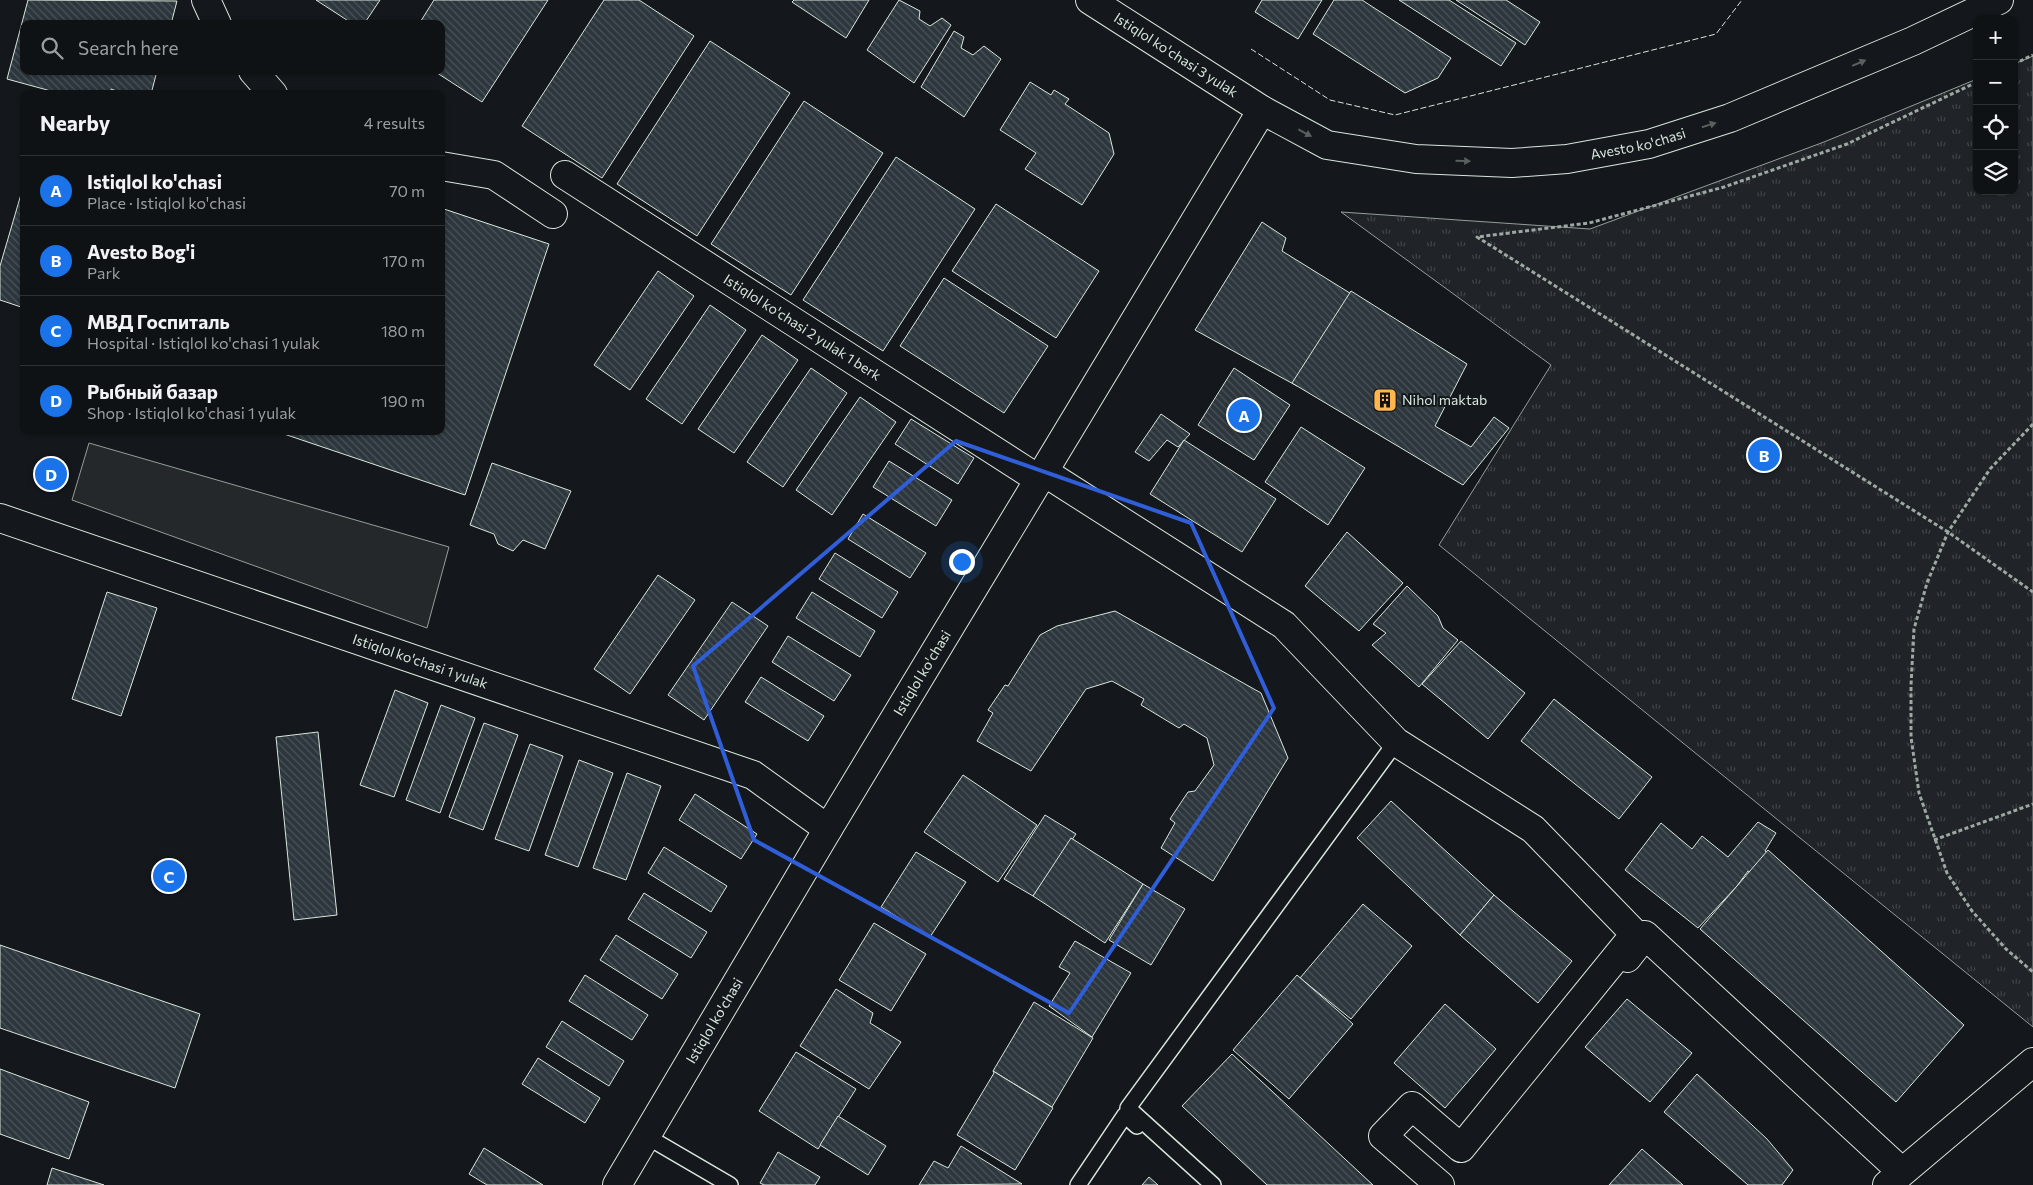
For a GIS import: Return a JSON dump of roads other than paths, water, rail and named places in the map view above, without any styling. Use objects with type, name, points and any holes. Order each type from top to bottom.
[{"type":"street","points":[[206,0],[215,20]]},
{"type":"street","name":"Istiqlol ko'chasi 3 yulak","points":[[1090,0],[1262,110]]},
{"type":"street","name":"Avesto ko'chasi","points":[[1262,110],[1327,145],[1337,147],[1416,159],[1512,163],[1567,159],[1649,144],[1730,118],[1913,41],[1999,0]]},
{"type":"street","points":[[256,75],[270,90]]},
{"type":"street","name":"Istiqlol ko'chasi","points":[[617,1185],[828,829],[1262,110]]},
{"type":"street","points":[[445,167],[494,175],[553,214]]},
{"type":"street","name":"Istiqlol ko'chasi 2 yulak 1 berk","points":[[565,175],[1042,476],[1284,625],[1396,742],[1533,829],[1635,934],[1461,1148],[1412,1106],[1383,1136],[1440,1185]]},
{"type":"street","name":"Istiqlol ko'chasi 1 yulak","points":[[0,518],[753,776],[828,829]]},
{"type":"street","points":[[1440,1185],[1645,935],[1894,1178],[2033,1062]]},
{"type":"lane","points":[[1213,1185],[1128,1108],[1396,742]]},
{"type":"lane","points":[[1078,1185],[1125,1114],[1200,1185]]},
{"type":"lane","points":[[646,1136],[730,1185]]},
{"type":"place","name":"Nihol maktab","points":[[1385,400]]},
{"type":"place","name":"Istiqlol ko'chasi","points":[[1244,415]]},
{"type":"place","name":"Avesto Bog'i","points":[[1764,455]]},
{"type":"place","name":"Рыбный базар","points":[[51,474]]},
{"type":"place","name":"МВД Госпиталь","points":[[169,876]]}]
